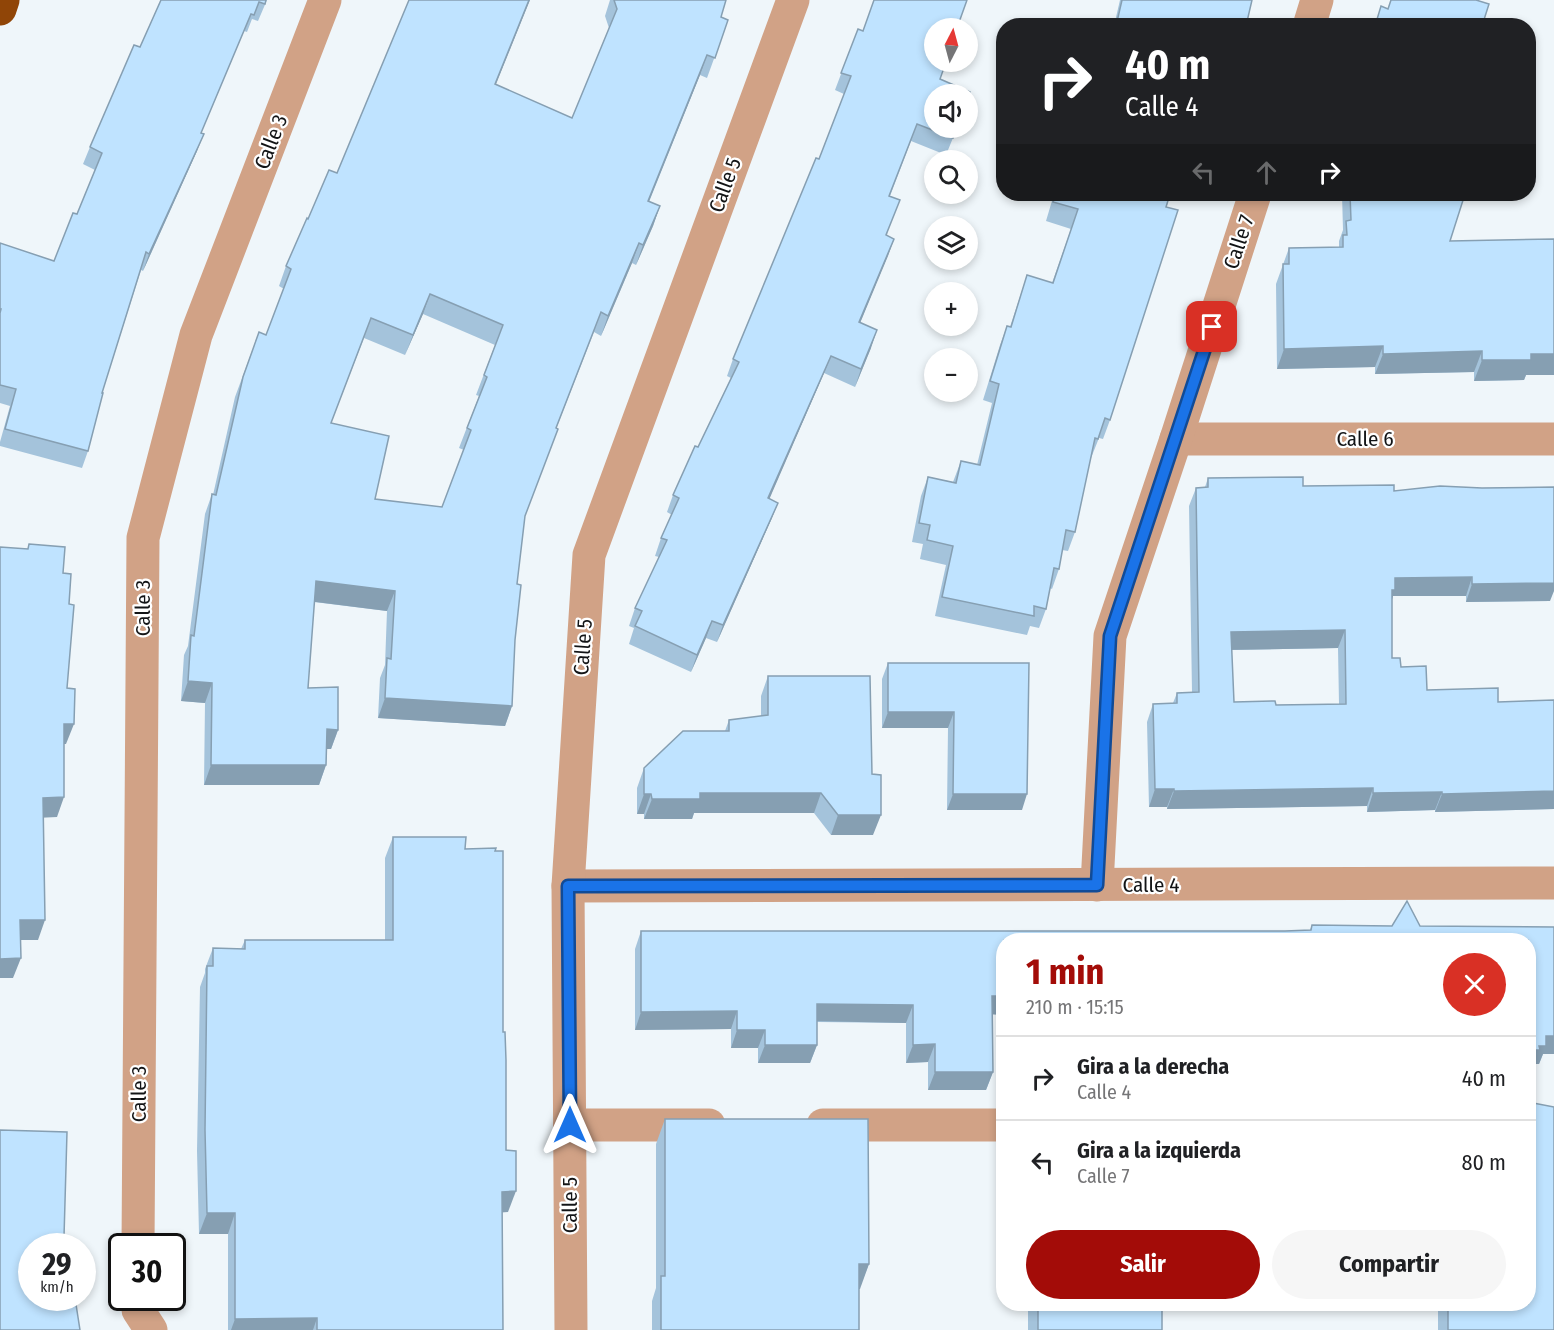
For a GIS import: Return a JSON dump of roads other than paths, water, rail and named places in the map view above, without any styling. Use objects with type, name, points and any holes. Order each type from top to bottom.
[{"type":"highway","points":[[0,9],[3,0]]},
{"type":"street","name":"Calle 3","points":[[138,1233],[143,538],[196,335],[325,0]]},
{"type":"street","name":"Calle 5","points":[[571,1330],[568,886],[589,555],[793,0]]},
{"type":"street","points":[[1311,18],[1317,0]]},
{"type":"street","name":"Calle 7","points":[[1097,885],[1110,636],[1253,201]]},
{"type":"street","name":"Calle 6","points":[[1176,439],[1554,439]]},
{"type":"street","name":"Calle 4","points":[[568,886],[1554,883]]},
{"type":"street","points":[[570,1125],[734,1125]]},
{"type":"street","points":[[792,1125],[996,1125]]},
{"type":"street","points":[[139,1311],[151,1330]]}]
